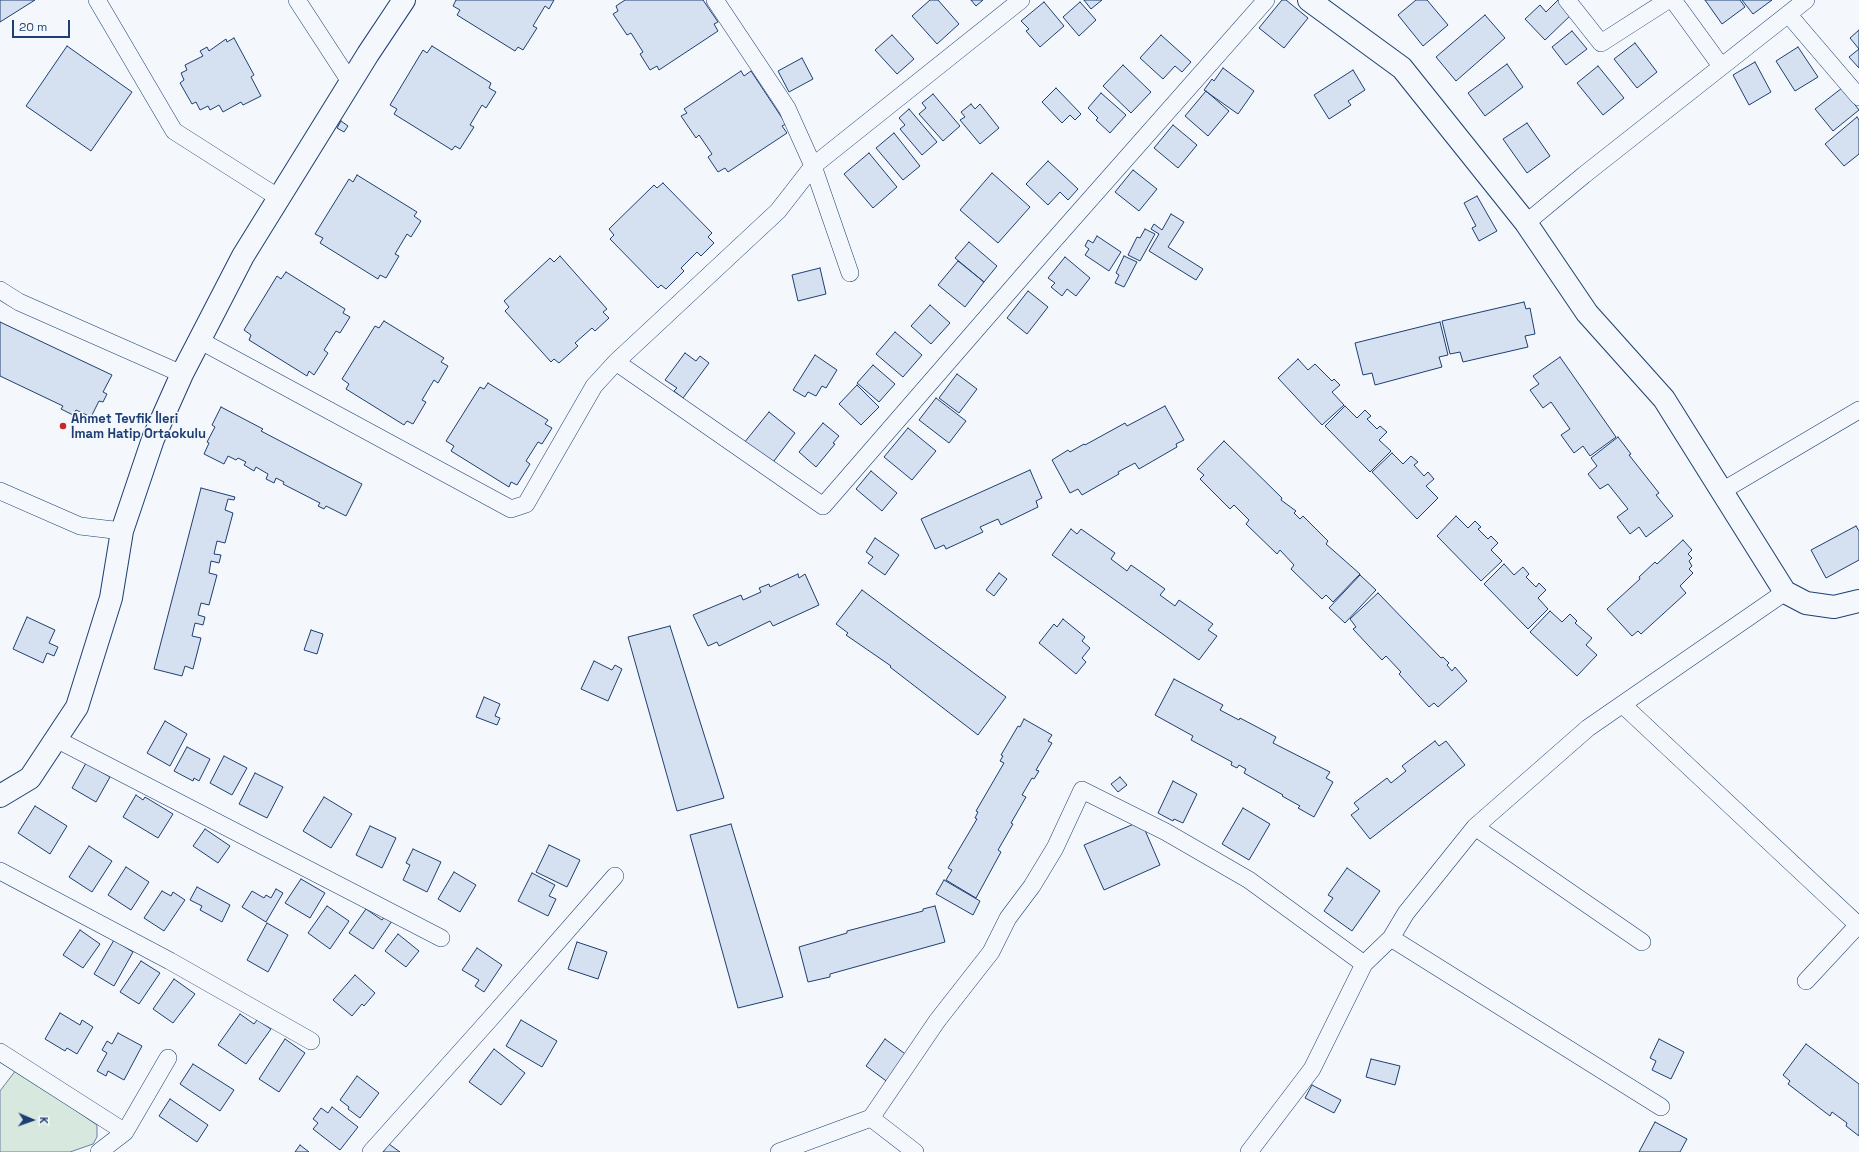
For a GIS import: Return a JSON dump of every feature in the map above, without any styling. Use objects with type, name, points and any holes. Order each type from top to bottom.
[{"type":"street","points":[[97,0],[174,131],[279,198]]},
{"type":"street","points":[[297,0],[351,83]]},
{"type":"street","points":[[0,796],[30,778],[77,707],[111,598],[122,531],[153,439],[199,340],[243,256],[404,0]]},
{"type":"street","points":[[715,0],[787,108],[813,166],[850,273]]},
{"type":"street","points":[[199,340],[511,509],[526,504],[594,386],[616,362],[778,211],[813,166],[1021,0]]},
{"type":"street","points":[[616,362],[823,506],[1045,250],[1266,0]]},
{"type":"street","points":[[1309,0],[1402,68],[1526,223],[1588,313],[1664,399],[1785,592],[1806,603],[1834,607],[1859,601]]},
{"type":"street","points":[[1567,0],[1601,43],[1668,0]]},
{"type":"street","points":[[1673,0],[1721,66]]},
{"type":"street","points":[[1526,223],[1584,175],[1806,0]]},
{"type":"street","points":[[1788,14],[1859,97]]},
{"type":"street","points":[[0,290],[18,302],[182,374]]},
{"type":"street","points":[[1722,491],[1859,410]]},
{"type":"street","points":[[0,491],[80,526],[122,531]]},
{"type":"street","points":[[1249,1152],[1312,1070],[1364,964],[1391,938],[1406,913],[1475,827],[1588,728],[1785,592]]},
{"type":"street","points":[[1623,705],[1858,924],[1806,981]]},
{"type":"street","points":[[56,739],[441,938]]},
{"type":"street","points":[[779,1152],[871,1118],[937,1021],[991,952],[1008,918],[1032,886],[1055,848],[1082,790],[1166,832],[1249,880],[1364,964]]},
{"type":"street","points":[[1475,827],[1642,942]]},
{"type":"street","points":[[0,871],[170,961],[311,1041]]},
{"type":"street","points":[[371,1152],[501,1007],[615,876]]},
{"type":"street","points":[[1391,938],[1661,1107]]},
{"type":"street","points":[[0,1052],[125,1132]]},
{"type":"street","points":[[99,1152],[125,1132],[168,1058]]},
{"type":"street","points":[[871,1118],[915,1152]]},
{"type":"shaded area","points":[[16,1070],[97,1125],[97,1137],[93,1144],[70,1152],[0,1152],[0,1091]]},
{"type":"building","points":[[0,0],[35,0],[0,22]]},
{"type":"building","points":[[456,0],[554,0],[549,9],[545,6],[533,26],[537,28],[523,50],[518,47],[515,51],[457,15],[460,10],[453,6]]},
{"type":"building","points":[[625,0],[703,0],[718,22],[714,24],[718,31],[659,70],[657,66],[650,70],[640,54],[643,52],[631,33],[627,35],[613,14],[618,11],[616,6]]},
{"type":"building","points":[[930,0],[938,0],[959,24],[937,44],[912,16]]},
{"type":"building","points":[[971,0],[983,0],[976,6]]},
{"type":"building","points":[[1084,0],[1102,0],[1091,9]]},
{"type":"building","points":[[1282,0],[1286,0],[1308,18],[1284,48],[1259,28]]},
{"type":"building","points":[[1416,0],[1427,0],[1448,25],[1423,46],[1398,15]]},
{"type":"building","points":[[1558,0],[1573,13],[1545,40],[1525,19],[1540,5],[1546,12]]},
{"type":"building","points":[[1705,0],[1740,0],[1745,7],[1722,24]]},
{"type":"building","points":[[1742,0],[1772,0],[1753,14]]},
{"type":"building","points":[[1044,2],[1064,26],[1040,47],[1026,31],[1029,29],[1021,21]]},
{"type":"building","points":[[1080,2],[1096,20],[1079,36],[1063,17]]},
{"type":"building","points":[[1485,15],[1505,38],[1456,81],[1436,57]]},
{"type":"building","points":[[1859,30],[1859,49],[1850,38]]},
{"type":"building","points":[[1572,31],[1587,49],[1566,65],[1552,47]]},
{"type":"building","points":[[892,35],[914,59],[897,74],[875,50]]},
{"type":"building","points":[[1161,35],[1191,62],[1182,72],[1175,66],[1163,79],[1140,58]]},
{"type":"building","points":[[234,38],[254,75],[251,77],[261,96],[243,105],[241,102],[223,112],[219,105],[210,110],[208,106],[200,110],[196,102],[192,104],[180,83],[184,80],[181,73],[187,70],[185,65],[203,56],[200,51],[207,47],[209,51],[226,39],[227,42]]},
{"type":"building","points":[[1635,43],[1657,72],[1637,88],[1614,59]]},
{"type":"building","points":[[67,46],[132,92],[91,151],[26,106]]},
{"type":"building","points":[[432,46],[491,83],[489,88],[496,92],[486,108],[482,105],[470,125],[474,127],[460,149],[455,146],[452,150],[394,114],[397,109],[390,105],[423,50],[427,53]]},
{"type":"building","points":[[1798,47],[1818,77],[1795,91],[1776,61]]},
{"type":"building","points":[[1859,49],[1859,68],[1849,57]]},
{"type":"building","points":[[802,58],[813,79],[789,92],[778,71]]},
{"type":"building","points":[[1755,62],[1771,92],[1749,105],[1733,75]]},
{"type":"building","points":[[1507,64],[1523,87],[1485,116],[1468,93]]},
{"type":"building","points":[[1123,65],[1151,92],[1131,113],[1103,86]]},
{"type":"building","points":[[1598,66],[1624,98],[1603,115],[1577,83]]},
{"type":"building","points":[[1223,68],[1254,91],[1238,114],[1204,90],[1212,79],[1214,81]]},
{"type":"building","points":[[1353,70],[1365,90],[1348,101],[1351,105],[1329,119],[1314,95]]},
{"type":"building","points":[[741,71],[744,76],[751,71],[786,124],[782,126],[787,133],[728,172],[725,168],[718,172],[708,157],[712,154],[699,135],[696,138],[681,116],[687,113],[684,109]]},
{"type":"building","points":[[1056,88],[1081,114],[1075,120],[1070,115],[1062,123],[1042,102]]},
{"type":"building","points":[[1842,88],[1859,110],[1833,131],[1815,109]]},
{"type":"building","points":[[1206,91],[1229,111],[1208,136],[1185,116]]},
{"type":"building","points":[[1101,93],[1126,115],[1110,133],[1096,120],[1098,118],[1088,108]]},
{"type":"building","points":[[933,94],[960,126],[943,141],[919,114],[926,108],[922,103]]},
{"type":"building","points":[[971,104],[975,109],[980,104],[999,128],[980,144],[960,120],[965,117],[961,112]]},
{"type":"building","points":[[909,109],[937,142],[922,155],[900,129],[905,125],[899,118]]},
{"type":"building","points":[[1857,117],[1859,120],[1859,154],[1844,166],[1825,144]]},
{"type":"building","points":[[341,121],[348,126],[344,132],[337,128]]},
{"type":"building","points":[[1527,123],[1550,156],[1527,173],[1503,139]]},
{"type":"building","points":[[1173,125],[1197,145],[1178,168],[1154,148]]},
{"type":"building","points":[[894,133],[920,166],[903,180],[876,148]]},
{"type":"building","points":[[869,153],[897,187],[873,208],[844,174]]},
{"type":"building","points":[[1048,161],[1078,189],[1068,200],[1060,192],[1048,205],[1026,184]]},
{"type":"building","points":[[1133,170],[1157,189],[1139,211],[1115,192]]},
{"type":"building","points":[[992,173],[1030,207],[998,243],[960,210]]},
{"type":"building","points":[[357,175],[417,212],[414,216],[421,221],[411,237],[407,234],[395,254],[399,256],[386,278],[380,275],[378,279],[320,243],[323,238],[315,234],[349,179],[353,182]]},
{"type":"building","points":[[663,183],[712,233],[708,237],[714,243],[701,256],[697,252],[681,268],[684,271],[666,289],[661,285],[658,288],[610,239],[614,235],[609,229],[654,185],[657,188]]},
{"type":"building","points":[[1477,196],[1497,231],[1479,241],[1472,228],[1476,226],[1464,203]]},
{"type":"building","points":[[1171,214],[1184,222],[1168,247],[1203,269],[1196,280],[1149,251],[1159,234],[1151,229],[1154,224],[1162,230]]},
{"type":"building","points":[[1145,229],[1155,234],[1140,261],[1128,255],[1137,237],[1140,238]]},
{"type":"building","points":[[1097,236],[1121,252],[1109,271],[1085,255],[1089,249],[1085,246],[1088,240],[1093,243]]},
{"type":"building","points":[[969,242],[997,266],[984,282],[955,258]]},
{"type":"building","points":[[560,256],[607,309],[603,312],[609,318],[595,331],[592,328],[575,343],[578,346],[559,363],[554,359],[551,362],[505,311],[509,307],[504,301],[550,258],[554,262]]},
{"type":"building","points":[[1124,256],[1137,262],[1124,287],[1115,283],[1119,275],[1116,273]]},
{"type":"building","points":[[1065,257],[1090,278],[1076,296],[1067,289],[1062,296],[1051,287],[1055,283],[1048,278]]},
{"type":"building","points":[[958,261],[984,282],[965,307],[938,285]]},
{"type":"building","points":[[820,268],[826,294],[798,301],[792,275]]},
{"type":"building","points":[[286,272],[345,309],[343,313],[350,317],[340,333],[336,331],[324,350],[328,353],[314,375],[309,371],[307,376],[249,340],[251,335],[244,330],[277,276],[281,279]]},
{"type":"building","points":[[1028,291],[1048,307],[1027,334],[1007,318]]},
{"type":"building","points":[[1524,302],[1526,309],[1530,308],[1535,334],[1525,336],[1528,347],[1463,362],[1460,352],[1450,354],[1442,321]]},
{"type":"building","points":[[930,305],[950,323],[931,344],[911,326]]},
{"type":"building","points":[[384,321],[444,358],[441,362],[448,366],[438,383],[434,380],[422,400],[426,402],[413,424],[407,421],[404,425],[346,389],[349,384],[342,379],[375,326],[379,328]]},
{"type":"building","points":[[0,322],[112,375],[103,392],[107,394],[103,402],[99,401],[91,417],[76,410],[73,415],[61,409],[63,406],[0,376]]},
{"type":"building","points":[[1440,322],[1448,355],[1439,357],[1442,367],[1375,385],[1372,373],[1363,375],[1355,343]]},
{"type":"building","points":[[895,332],[922,355],[903,377],[876,354]]},
{"type":"building","points":[[685,353],[696,361],[700,356],[709,363],[683,398],[674,391],[677,388],[665,380]]},
{"type":"building","points":[[815,355],[837,370],[826,388],[822,386],[816,396],[808,392],[805,397],[793,390]]},
{"type":"building","points":[[1560,357],[1616,437],[1590,456],[1583,446],[1574,453],[1561,435],[1570,429],[1551,402],[1543,408],[1530,390],[1539,384],[1533,376]]},
{"type":"building","points":[[1298,359],[1308,370],[1315,364],[1332,381],[1334,379],[1340,385],[1332,392],[1344,405],[1322,425],[1278,378]]},
{"type":"building","points":[[873,365],[895,384],[879,402],[857,383]]},
{"type":"building","points":[[957,374],[977,389],[959,413],[939,398]]},
{"type":"building","points":[[488,383],[548,420],[545,424],[552,428],[542,444],[538,442],[526,461],[530,464],[517,485],[511,482],[509,487],[451,451],[454,446],[446,441],[480,387],[484,389]]},
{"type":"building","points":[[857,385],[879,407],[861,425],[839,404]]},
{"type":"building","points":[[936,398],[966,421],[949,443],[919,420]]},
{"type":"building","points":[[1165,406],[1184,440],[1176,444],[1177,447],[1139,469],[1135,463],[1082,495],[1078,489],[1070,493],[1052,460],[1068,450],[1070,452],[1125,423],[1127,426]]},
{"type":"building","points":[[1345,406],[1357,418],[1365,410],[1371,416],[1367,419],[1377,429],[1380,426],[1387,432],[1379,440],[1391,451],[1370,472],[1325,426]]},
{"type":"building","points":[[221,407],[263,429],[261,431],[362,484],[346,516],[326,506],[324,509],[318,506],[320,503],[283,484],[284,482],[276,478],[274,483],[266,479],[268,474],[256,467],[254,471],[244,465],[246,462],[238,458],[236,460],[228,456],[224,464],[204,454],[209,443],[207,442],[215,427],[212,425]]},
{"type":"building","points":[[769,412],[795,433],[771,465],[744,443]]},
{"type":"building","points":[[823,423],[839,436],[833,443],[835,444],[816,467],[799,452]]},
{"type":"building","points":[[908,428],[936,451],[912,480],[884,457]]},
{"type":"building","points":[[1618,437],[1631,454],[1629,455],[1659,493],[1656,495],[1673,516],[1646,537],[1639,527],[1630,534],[1617,517],[1628,509],[1608,484],[1600,489],[1588,474],[1597,466],[1591,458]]},
{"type":"building","points":[[1224,441],[1282,498],[1281,500],[1296,511],[1294,513],[1300,519],[1303,516],[1328,541],[1326,544],[1360,574],[1333,602],[1326,595],[1322,599],[1291,569],[1294,565],[1280,550],[1277,554],[1246,524],[1249,520],[1234,505],[1230,509],[1200,479],[1204,475],[1197,469]]},
{"type":"building","points":[[1392,453],[1403,464],[1411,456],[1418,462],[1414,465],[1424,476],[1428,472],[1434,479],[1426,486],[1438,498],[1417,519],[1372,472]]},
{"type":"building","points":[[1030,470],[1042,498],[1036,501],[1038,507],[1001,525],[998,519],[980,527],[983,532],[946,549],[944,545],[935,549],[921,519]]},
{"type":"building","points":[[871,471],[897,493],[882,511],[856,489]]},
{"type":"building","points":[[201,488],[235,497],[234,500],[228,499],[225,510],[233,513],[225,543],[217,541],[214,554],[221,555],[219,563],[211,561],[209,573],[217,575],[209,605],[201,603],[198,615],[205,617],[203,625],[195,623],[192,636],[201,638],[193,669],[185,666],[182,676],[154,669]]},
{"type":"building","points":[[1456,516],[1468,528],[1475,521],[1481,527],[1478,529],[1488,539],[1491,536],[1498,543],[1491,550],[1502,561],[1481,581],[1437,536]]},
{"type":"building","points":[[1856,526],[1859,531],[1859,560],[1826,578],[1811,550]]},
{"type":"building","points":[[1071,529],[1077,534],[1081,529],[1115,553],[1111,559],[1127,571],[1131,565],[1165,589],[1160,595],[1175,606],[1179,600],[1213,624],[1208,630],[1217,636],[1199,660],[1052,555]]},
{"type":"building","points":[[875,538],[899,555],[885,575],[868,563],[873,557],[866,552]]},
{"type":"building","points":[[1683,540],[1692,550],[1688,554],[1692,558],[1689,561],[1692,566],[1689,569],[1693,573],[1680,586],[1686,593],[1641,634],[1638,631],[1632,636],[1607,609],[1640,579],[1639,577],[1655,562],[1657,564]]},
{"type":"building","points":[[1504,564],[1514,575],[1523,567],[1529,574],[1526,577],[1536,587],[1539,583],[1546,590],[1538,598],[1548,609],[1528,629],[1484,584]]},
{"type":"building","points":[[999,573],[1007,579],[994,596],[986,590]]},
{"type":"building","points":[[798,574],[799,578],[805,574],[819,605],[773,626],[770,621],[719,646],[717,642],[708,646],[693,615],[741,595],[743,600],[761,592],[759,588],[769,584],[770,587]]},
{"type":"building","points":[[1360,575],[1376,590],[1345,623],[1329,608]]},
{"type":"building","points":[[862,590],[1006,697],[978,735],[890,667],[891,666],[846,635],[848,633],[836,624]]},
{"type":"building","points":[[1378,593],[1441,658],[1443,657],[1449,663],[1447,665],[1452,671],[1455,667],[1467,681],[1438,707],[1434,703],[1429,707],[1399,674],[1401,672],[1386,656],[1382,660],[1353,629],[1356,627],[1350,619]]},
{"type":"building","points":[[1550,611],[1562,622],[1570,614],[1577,621],[1575,623],[1592,638],[1586,645],[1597,655],[1577,676],[1530,632]]},
{"type":"building","points":[[27,617],[55,630],[49,643],[58,647],[54,656],[47,653],[43,663],[13,649]]},
{"type":"building","points":[[1063,619],[1085,637],[1082,641],[1090,648],[1082,658],[1086,662],[1076,674],[1039,643],[1054,624],[1057,627]]},
{"type":"building","points":[[670,626],[724,798],[677,811],[628,637]]},
{"type":"building","points":[[311,630],[323,634],[317,654],[304,650]]},
{"type":"building","points":[[594,661],[612,670],[615,665],[622,669],[608,701],[581,689]]},
{"type":"building","points":[[1174,679],[1223,705],[1220,710],[1239,720],[1240,718],[1276,737],[1273,743],[1330,772],[1326,778],[1333,782],[1314,817],[1298,808],[1300,806],[1282,796],[1283,795],[1244,773],[1246,769],[1239,765],[1237,768],[1231,765],[1232,762],[1191,740],[1193,736],[1155,715]]},
{"type":"building","points":[[484,697],[500,704],[495,716],[500,718],[497,725],[476,717]]},
{"type":"building","points":[[1024,719],[1052,735],[1048,741],[1052,743],[1036,770],[1039,771],[1034,779],[1032,778],[1022,795],[1026,797],[998,850],[1001,852],[976,898],[946,880],[952,870],[948,868],[977,819],[975,818],[978,812],[976,811],[1004,763],[1000,761],[1003,756],[1001,755],[1018,726],[1020,727]]},
{"type":"building","points":[[165,721],[187,734],[170,766],[147,753]]},
{"type":"building","points":[[1435,741],[1439,746],[1446,741],[1465,765],[1370,839],[1351,815],[1359,809],[1354,803],[1387,778],[1391,783],[1406,771],[1402,766]]},
{"type":"building","points":[[187,747],[210,759],[199,781],[194,778],[193,781],[174,771]]},
{"type":"building","points":[[224,756],[247,768],[232,795],[210,783]]},
{"type":"building","points":[[86,763],[110,777],[96,802],[72,788]]},
{"type":"building","points":[[255,773],[283,787],[267,818],[239,804]]},
{"type":"building","points":[[1120,777],[1127,785],[1118,792],[1111,784]]},
{"type":"building","points":[[1173,781],[1197,794],[1183,823],[1174,819],[1173,821],[1158,813]]},
{"type":"building","points":[[136,795],[143,800],[145,797],[173,814],[158,838],[123,817]]},
{"type":"building","points":[[324,797],[352,814],[331,848],[303,831]]},
{"type":"building","points":[[35,806],[67,826],[50,854],[18,833]]},
{"type":"building","points":[[1243,808],[1270,824],[1249,860],[1222,844]]},
{"type":"building","points":[[1141,821],[1160,865],[1104,890],[1084,845]]},
{"type":"building","points":[[731,824],[783,997],[738,1008],[690,835]]},
{"type":"building","points":[[370,826],[396,838],[382,868],[356,855]]},
{"type":"building","points":[[205,829],[230,846],[218,863],[193,846]]},
{"type":"building","points":[[549,845],[580,860],[567,887],[536,872]]},
{"type":"building","points":[[89,846],[112,861],[92,892],[69,877]]},
{"type":"building","points":[[413,849],[441,862],[427,892],[403,880],[410,865],[406,863]]},
{"type":"building","points":[[126,867],[149,882],[131,910],[108,895]]},
{"type":"building","points":[[1347,868],[1380,891],[1352,931],[1324,911],[1333,898],[1328,895]]},
{"type":"building","points":[[454,872],[476,885],[460,912],[438,899]]},
{"type":"building","points":[[532,873],[555,885],[549,896],[556,899],[548,916],[518,901]]},
{"type":"building","points":[[301,879],[325,893],[310,918],[285,903]]},
{"type":"building","points":[[944,880],[980,901],[973,915],[936,894]]},
{"type":"building","points":[[197,887],[230,905],[222,922],[200,910],[202,906],[190,900]]},
{"type":"building","points":[[276,889],[283,893],[266,922],[242,907],[252,891],[264,898],[266,895],[271,898]]},
{"type":"building","points":[[162,891],[171,896],[173,892],[185,900],[164,931],[144,918]]},
{"type":"building","points":[[327,906],[349,921],[330,949],[308,933]]},
{"type":"building","points":[[935,906],[945,942],[830,974],[830,977],[808,982],[799,947],[847,933],[847,931],[923,911],[923,909]]},
{"type":"building","points":[[366,909],[382,920],[385,916],[392,921],[373,949],[349,933]]},
{"type":"building","points":[[267,923],[288,935],[268,972],[247,960]]},
{"type":"building","points":[[80,930],[100,944],[83,968],[63,955]]},
{"type":"building","points":[[398,934],[419,951],[406,967],[385,951]]},
{"type":"building","points":[[114,940],[133,952],[114,986],[94,974]]},
{"type":"building","points":[[577,942],[607,952],[598,979],[568,969]]},
{"type":"building","points":[[477,948],[502,965],[484,992],[475,986],[479,980],[462,970]]},
{"type":"building","points":[[141,961],[160,973],[139,1004],[120,992]]},
{"type":"building","points":[[355,975],[375,993],[364,1006],[362,1004],[352,1016],[333,1000]]},
{"type":"building","points":[[174,979],[195,994],[173,1023],[153,1009]]},
{"type":"building","points":[[60,1013],[80,1025],[82,1020],[93,1027],[77,1054],[67,1048],[65,1051],[45,1039]]},
{"type":"building","points":[[240,1014],[254,1024],[257,1020],[271,1029],[246,1064],[218,1045]]},
{"type":"building","points":[[521,1020],[557,1041],[542,1067],[506,1046]]},
{"type":"building","points":[[118,1033],[142,1046],[124,1080],[108,1071],[106,1076],[97,1071],[107,1053],[102,1050],[107,1041],[112,1044]]},
{"type":"building","points":[[285,1039],[305,1053],[279,1092],[259,1079]]},
{"type":"building","points":[[885,1039],[908,1056],[889,1083],[866,1066]]},
{"type":"building","points":[[1659,1039],[1684,1052],[1671,1079],[1652,1070],[1656,1061],[1650,1058]]},
{"type":"building","points":[[1806,1044],[1859,1084],[1859,1136],[1846,1126],[1847,1123],[1832,1112],[1830,1116],[1788,1084],[1790,1081],[1783,1075]]},
{"type":"building","points":[[494,1049],[525,1073],[501,1105],[469,1082]]},
{"type":"building","points":[[1371,1059],[1400,1066],[1395,1085],[1366,1077]]},
{"type":"building","points":[[193,1064],[234,1090],[220,1111],[180,1084]]},
{"type":"building","points":[[357,1076],[379,1093],[360,1118],[348,1109],[349,1107],[340,1100]]},
{"type":"building","points":[[1312,1085],[1341,1100],[1334,1113],[1305,1098]]},
{"type":"building","points":[[170,1099],[208,1125],[197,1142],[159,1116]]},
{"type":"building","points":[[332,1107],[358,1127],[340,1150],[313,1129],[318,1123],[313,1119],[321,1108],[328,1113]]},
{"type":"building","points":[[1655,1122],[1687,1139],[1680,1152],[1639,1152]]},
{"type":"building","points":[[389,1144],[400,1152],[383,1152]]},
{"type":"building","points":[[300,1145],[309,1152],[295,1152]]},
{"type":"place","name":"Ahmet Tevfik İleri İmam Hatip Ortaokulu","points":[[63,426]]}]
